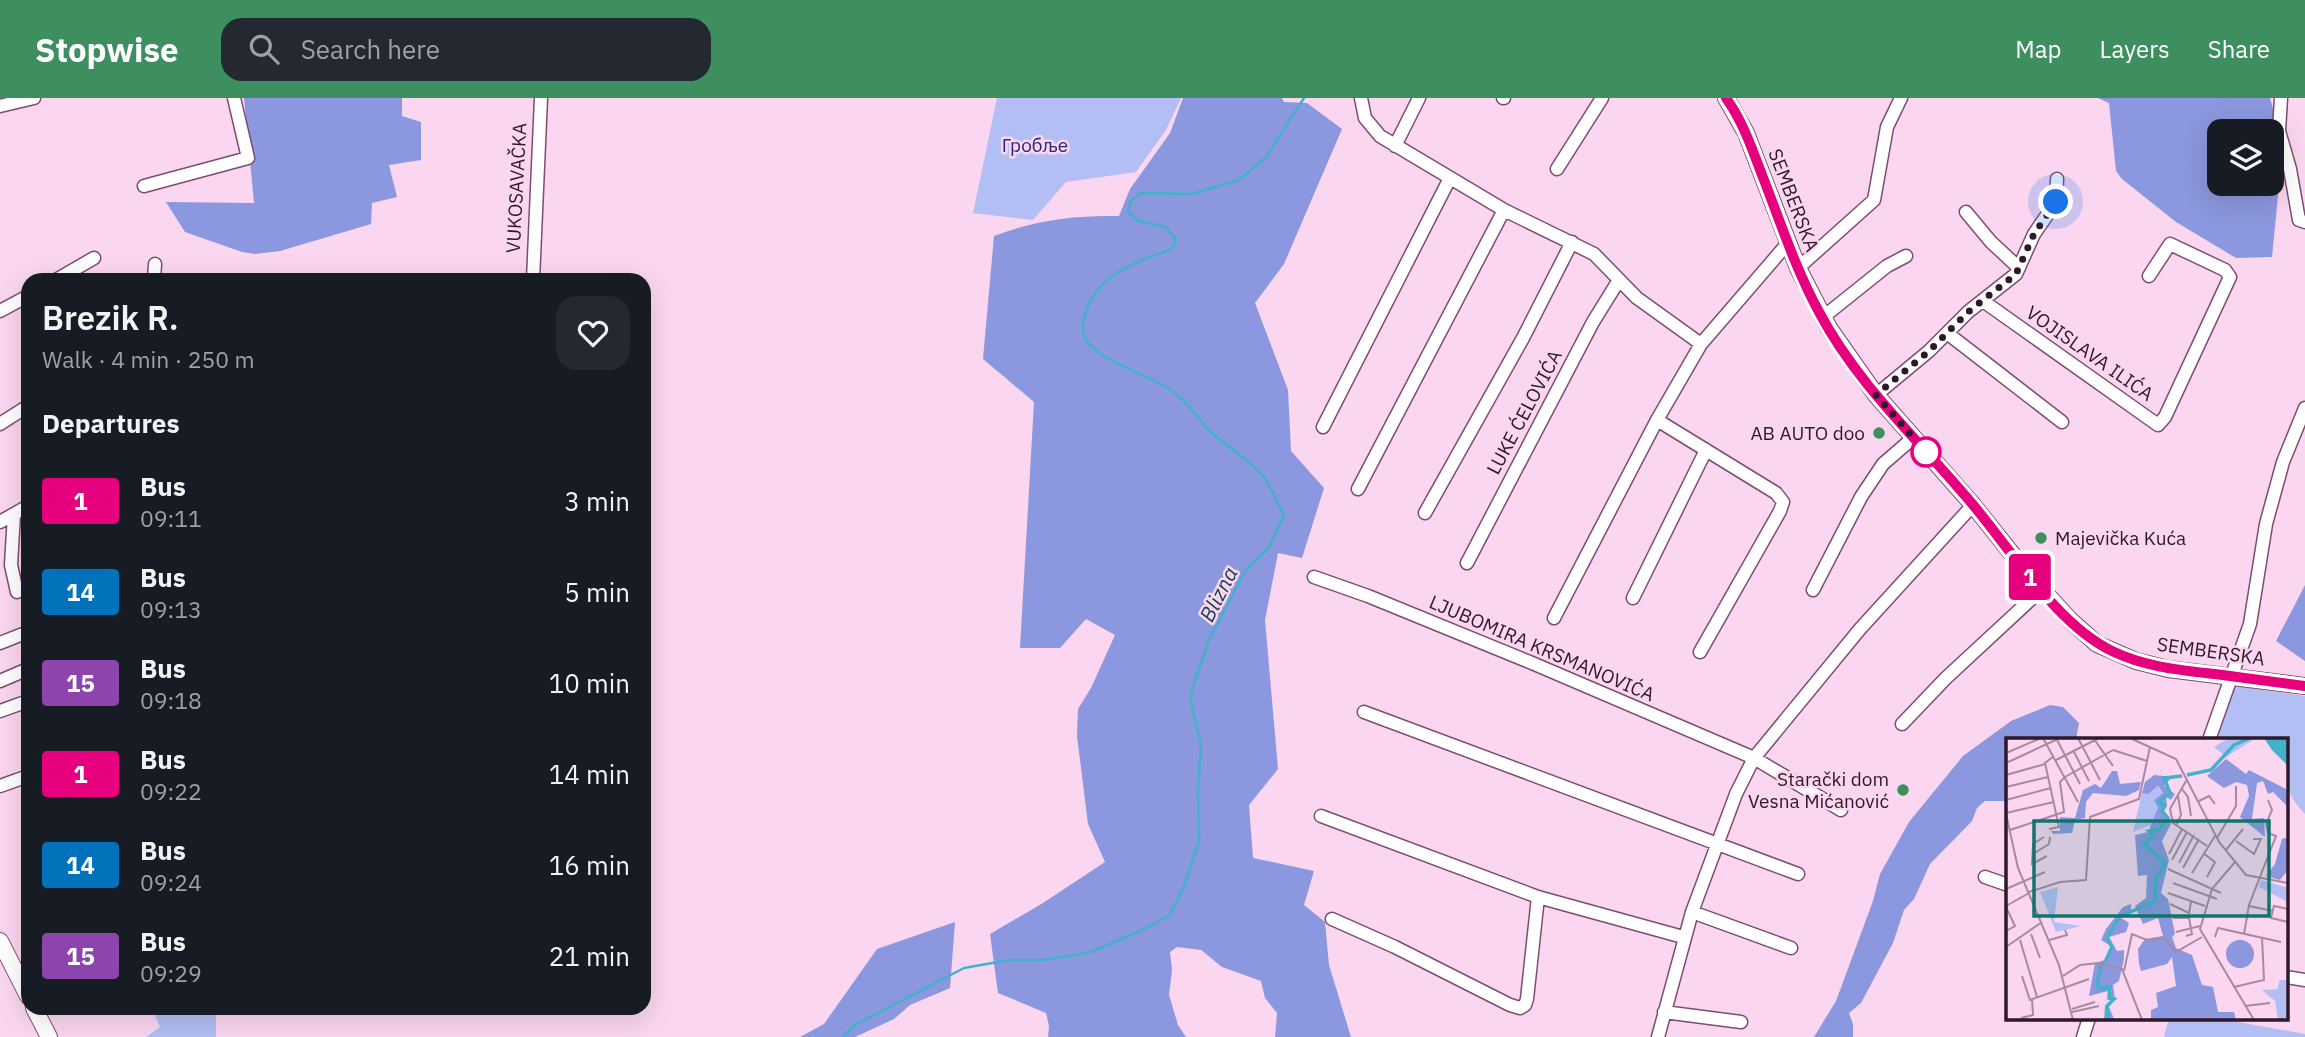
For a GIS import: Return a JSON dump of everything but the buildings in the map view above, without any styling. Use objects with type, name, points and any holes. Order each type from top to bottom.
[{"type":"main road","name":"SEMBERSKA","points":[[1726,98],[1746,133],[1798,268],[1822,318],[1876,395],[2082,632],[2116,653],[2168,669],[2305,685]]},
{"type":"main road","points":[[0,941],[21,982]]},
{"type":"main road","points":[[38,1015],[49,1037]]},
{"type":"street","points":[[0,106],[34,98]]},
{"type":"street","points":[[144,186],[247,158],[234,98]]},
{"type":"street","name":"VUKOSAVAČKA","points":[[533,273],[541,98]]},
{"type":"street","points":[[1361,98],[1365,118],[1380,136],[1503,210],[1594,254],[1637,298],[1701,344]]},
{"type":"street","points":[[1395,146],[1419,98]]},
{"type":"street","points":[[1557,169],[1602,98]]},
{"type":"street","points":[[1798,268],[1874,200],[1887,127],[1900,98]]},
{"type":"street","points":[[2281,98],[2279,131],[2290,169],[2299,220],[2305,222]]},
{"type":"street","points":[[1323,427],[1450,178]]},
{"type":"street","points":[[1876,395],[2007,283],[2019,268],[2034,234],[2056,202],[2057,179]]},
{"type":"street","points":[[1358,489],[1503,210]]},
{"type":"street","points":[[1966,212],[1991,243],[2019,268]]},
{"type":"street","name":"LUKE ĆELOVIĆA","points":[[1425,513],[1523,338],[1572,242]]},
{"type":"street","points":[[1554,618],[1657,420],[1701,344],[1788,243]]},
{"type":"street","name":"VOJISLAVA ILIĆA","points":[[1983,301],[2158,425],[2165,417],[2230,277],[2225,270],[2170,244],[2149,276]]},
{"type":"street","points":[[1822,318],[1887,266],[1906,256]]},
{"type":"street","points":[[68,273],[94,258]]},
{"type":"street","points":[[154,273],[155,264]]},
{"type":"street","name":"LUKE ĆELOVIĆA","points":[[1467,564],[1593,322],[1619,280]]},
{"type":"street","points":[[0,310],[21,300]]},
{"type":"street","points":[[1947,333],[2062,422]]},
{"type":"street","points":[[2210,738],[2250,624],[2269,511],[2283,462],[2305,408]]},
{"type":"street","points":[[0,424],[21,410]]},
{"type":"street","points":[[1657,420],[1776,493],[1783,502],[1700,652]]},
{"type":"street","points":[[1812,590],[1861,497],[1883,464],[1913,438]]},
{"type":"street","points":[[1633,598],[1706,450]]},
{"type":"street","points":[[1658,1037],[1683,937],[1736,794],[1754,758],[1860,629],[1973,505]]},
{"type":"street","points":[[0,522],[21,510]]},
{"type":"street","points":[[14,514],[11,565],[17,592]]},
{"type":"street","name":"LJUBOMIRA KRSMANOVIĆA","points":[[1314,577],[1520,658],[1754,758],[1841,810]]},
{"type":"street","points":[[1902,724],[1946,678],[2042,589]]},
{"type":"street","points":[[0,643],[21,635]]},
{"type":"street","points":[[0,681],[21,672]]},
{"type":"street","points":[[0,711],[21,704]]},
{"type":"street","points":[[1364,712],[1798,874]]},
{"type":"street","points":[[0,786],[21,778]]},
{"type":"street","points":[[1321,816],[1538,897],[1683,937]]},
{"type":"street","points":[[1985,877],[2006,885]]},
{"type":"street","points":[[1332,919],[1520,1008],[1525,1005],[1527,999],[1538,897]]},
{"type":"street","points":[[1692,912],[1791,948]]},
{"type":"street","points":[[1664,1012],[1741,1022]]},
{"type":"street","points":[[2083,1037],[2088,1020]]},
{"type":"green space","name":"Гробље","points":[[997,98],[1181,98],[1166,130],[1136,172],[1066,182],[1033,220],[973,213]]},
{"type":"green space","points":[[2235,686],[2305,696],[2305,814],[2288,788],[2288,738],[2218,738]]},
{"type":"green space","points":[[155,1015],[216,1015],[216,1037],[146,1037],[160,1027]]},
{"type":"green space","points":[[2168,1020],[2227,1020],[2305,1034],[2305,1037],[2164,1037]]},
{"type":"shaded area","points":[[244,98],[402,98],[402,116],[421,122],[421,160],[389,165],[397,197],[372,203],[371,224],[280,251],[255,254],[185,232],[166,202],[254,203]]},
{"type":"shaded area","points":[[1183,98],[1282,98],[1284,102],[1307,103],[1342,129],[1284,264],[1255,303],[1288,390],[1291,451],[1324,488],[1302,558],[1278,553],[1265,620],[1278,769],[1249,805],[1253,858],[1314,871],[1304,905],[1325,922],[1329,965],[1351,1037],[1275,1037],[1277,1013],[1265,998],[1261,981],[1222,967],[1201,950],[1177,947],[1170,952],[1172,970],[1169,995],[1178,1025],[1186,1037],[1048,1037],[1046,1013],[998,993],[990,934],[1105,862],[1088,824],[1077,736],[1078,709],[1091,688],[1115,635],[1086,619],[1060,648],[1020,648],[1034,402],[983,359],[994,236],[1056,220],[1119,216],[1130,189],[1170,133]]},
{"type":"shaded area","points":[[2098,98],[2270,98],[2276,119],[2207,119],[2207,196],[2278,196],[2272,257],[2236,258],[2176,222],[2122,179],[2116,171],[2109,103]]},
{"type":"shaded area","points":[[2305,585],[2305,661],[2276,641]]},
{"type":"shaded area","points":[[2050,705],[2063,707],[2079,723],[2076,738],[2006,738],[2006,801],[1985,801],[1977,808],[1972,821],[1930,864],[1914,899],[1904,910],[1893,943],[1861,1003],[1849,1013],[1853,1024],[1853,1037],[1814,1037],[1836,1001],[1873,901],[1880,874],[1909,822],[1963,756],[2011,721]]},
{"type":"shaded area","points":[[955,922],[950,988],[910,1005],[894,1019],[855,1037],[800,1037],[824,1024],[877,949]]},
{"type":"waterway","name":"Blizna","points":[[843,1037],[855,1025],[964,968],[1009,960],[1044,960],[1091,952],[1143,930],[1170,915],[1184,886],[1199,841],[1201,744],[1190,699],[1209,640],[1244,573],[1269,547],[1284,515],[1267,481],[1258,471],[1211,432],[1177,395],[1091,346],[1085,338],[1083,322],[1092,299],[1109,279],[1133,264],[1172,249],[1176,240],[1166,227],[1139,221],[1128,212],[1131,201],[1141,193],[1191,194],[1239,180],[1266,157],[1304,98]]},
{"type":"bus line","name":"1","points":[[1726,98],[1746,133],[1798,268],[1819,313],[1876,395],[2070,620],[2097,643],[2136,661],[2168,669],[2305,686]]},
{"type":"place","name":"AB AUTO doo","points":[[1879,433]]},
{"type":"place","name":"Majevička Kuća","points":[[2041,538]]},
{"type":"place","name":"Starački dom Vesna Mićanović","points":[[1903,790]]},
{"type":"route","points":[[1926,452],[1876,395],[1929,351],[1968,312],[2016,274],[2034,234],[2056,202]]}]
